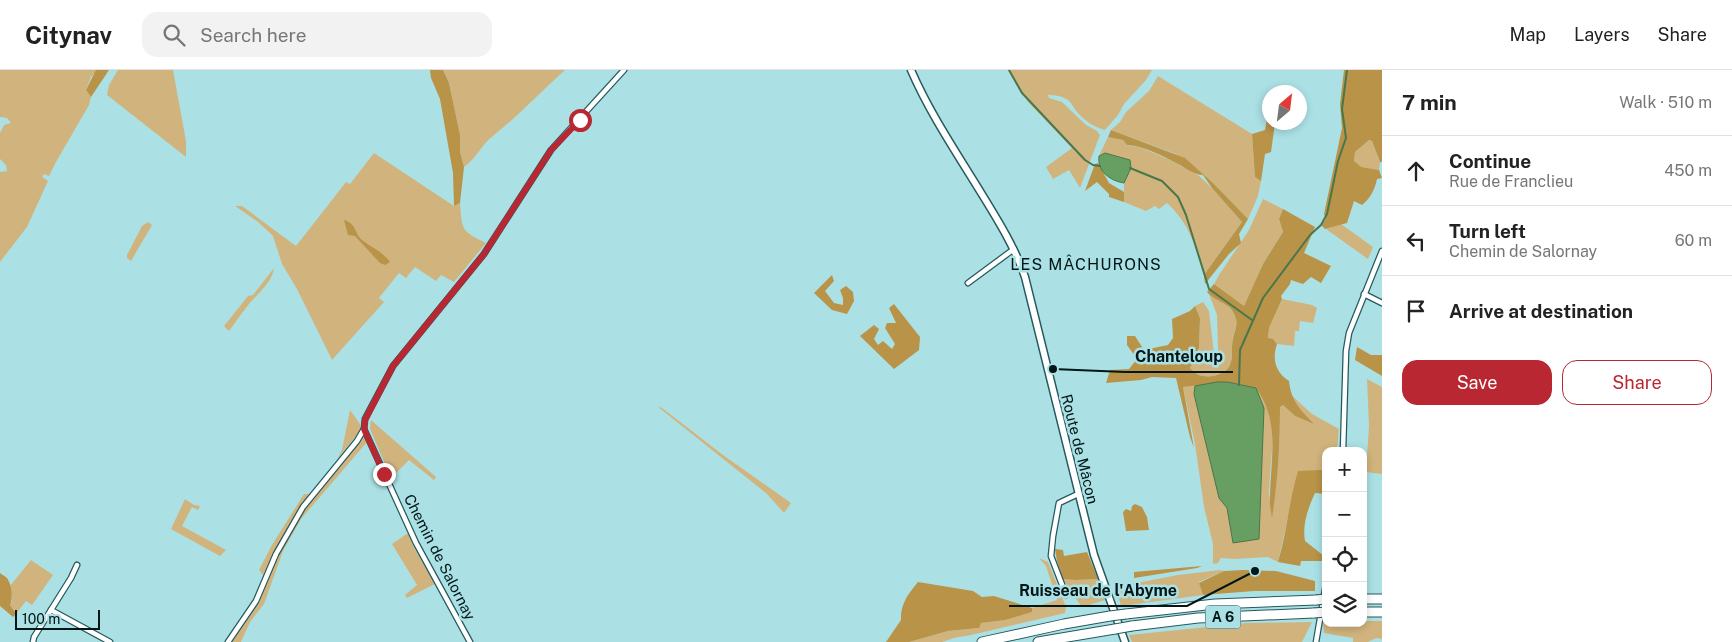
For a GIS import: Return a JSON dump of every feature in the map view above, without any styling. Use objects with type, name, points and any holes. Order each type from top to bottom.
[{"type":"highway","points":[[1367,600],[1382,599]]},
{"type":"highway","name":"A 6","points":[[1038,642],[1114,622],[1126,614],[1215,604],[1322,600]]},
{"type":"highway","name":"A 6","points":[[982,642],[1064,624],[1114,622],[1132,626],[1198,618],[1322,612]]},
{"type":"highway","points":[[1367,612],[1382,612]]},
{"type":"street","points":[[228,642],[256,601],[276,554],[303,507],[351,449],[364,429],[365,420],[393,366],[484,254],[551,150],[624,70]]},
{"type":"street","name":"Route de Mâcon","points":[[911,70],[927,102],[1014,249],[1025,277],[1094,555],[1114,622],[1126,642]]},
{"type":"street","points":[[968,283],[1014,249]]},
{"type":"street","points":[[1343,447],[1346,351],[1349,333],[1382,251]]},
{"type":"street","points":[[1364,294],[1382,303]]},
{"type":"street","name":"Chemin de Salornay","points":[[364,429],[416,543],[470,642]]},
{"type":"street","points":[[1066,595],[1051,556],[1053,536],[1059,503],[1078,494]]},
{"type":"street","points":[[33,642],[34,637],[71,578],[77,565]]},
{"type":"street","points":[[1316,642],[1322,607]]},
{"type":"street","points":[[51,610],[110,642]]},
{"type":"shaded area","points":[[0,70],[96,70],[96,72],[91,77],[86,90],[91,97],[89,105],[49,176],[44,174],[42,177],[48,181],[27,227],[0,262],[0,172],[7,171],[6,165],[0,159],[0,133],[4,125],[11,123],[7,118],[0,117]]},
{"type":"shaded area","points":[[96,70],[109,70],[91,97],[86,90]]},
{"type":"shaded area","points":[[118,70],[173,70],[186,141],[186,157],[107,95],[109,85]]},
{"type":"shaded area","points":[[430,70],[443,70],[449,83],[460,135],[460,152],[464,167],[460,203],[454,206],[453,173],[440,99],[431,78]]},
{"type":"shaded area","points":[[443,70],[565,70],[489,140],[464,167],[460,152],[460,135],[449,83]]},
{"type":"shaded area","points":[[1008,70],[1152,70],[1105,130],[1084,119],[1068,100],[1048,95],[1049,98],[1062,102],[1086,125],[1097,131],[1100,135],[1080,188],[1069,170],[1053,179],[1046,167],[1072,148],[1028,102]]},
{"type":"shaded area","points":[[1344,70],[1382,70],[1382,162],[1380,162],[1372,141],[1369,140],[1355,152],[1354,161],[1361,167],[1379,170],[1382,178],[1377,179],[1372,194],[1362,205],[1354,201],[1347,223],[1325,229],[1321,225],[1326,219],[1324,214],[1342,128],[1340,104]]},
{"type":"shaded area","points":[[1158,76],[1252,134],[1255,177],[1261,181],[1258,196],[1248,219],[1215,185],[1176,154],[1111,130],[1120,122],[1126,112],[1149,91]]},
{"type":"shaded area","points":[[1111,130],[1185,158],[1215,185],[1248,219],[1239,234],[1241,243],[1229,254],[1205,284],[1204,275],[1242,222],[1203,175],[1193,173],[1153,152],[1127,145],[1123,140],[1108,137]]},
{"type":"shaded area","points":[[1265,130],[1274,130],[1271,152],[1265,154],[1261,181],[1255,177],[1252,134]]},
{"type":"shaded area","points":[[1108,137],[1123,140],[1127,145],[1142,148],[1198,175],[1242,222],[1204,275],[1191,236],[1181,219],[1167,203],[1159,209],[1155,206],[1146,211],[1124,202],[1124,183],[1131,168],[1105,153],[1099,156]]},
{"type":"shaded area","points":[[1369,140],[1372,141],[1380,162],[1379,170],[1360,167],[1354,161],[1355,152]]},
{"type":"shaded area","points":[[374,153],[454,206],[460,203],[464,229],[486,243],[454,282],[441,275],[436,281],[415,267],[406,278],[399,273],[379,298],[384,302],[332,360],[297,289],[282,264],[273,236],[258,222],[235,206],[242,206],[296,246],[346,182],[350,184]]},
{"type":"shaded area","points":[[1105,153],[1130,160],[1131,168],[1124,183],[1110,178],[1100,167],[1099,156]]},
{"type":"shaded area","points":[[1098,163],[1109,183],[1124,192],[1124,202],[1109,197],[1109,194],[1097,182],[1085,191],[1095,164]]},
{"type":"shaded area","points":[[1263,199],[1283,209],[1279,219],[1283,232],[1263,264],[1244,306],[1214,284],[1249,230]]},
{"type":"shaded area","points":[[1283,209],[1315,227],[1304,253],[1331,266],[1321,283],[1311,277],[1303,284],[1291,280],[1281,296],[1282,299],[1269,328],[1268,338],[1273,339],[1277,344],[1276,365],[1281,374],[1289,381],[1297,404],[1314,424],[1295,416],[1283,405],[1280,407],[1280,435],[1272,518],[1270,501],[1271,426],[1264,401],[1256,388],[1227,382],[1183,387],[1194,448],[1176,378],[1152,377],[1141,380],[1106,383],[1110,370],[1129,369],[1137,359],[1127,345],[1127,336],[1135,336],[1144,350],[1168,345],[1173,338],[1172,319],[1190,311],[1195,306],[1200,318],[1199,348],[1190,368],[1201,376],[1216,375],[1224,372],[1230,366],[1232,359],[1232,342],[1236,319],[1230,308],[1207,292],[1214,284],[1244,306],[1263,264],[1283,232],[1279,219]]},
{"type":"shaded area","points":[[344,220],[353,226],[362,240],[380,252],[390,262],[385,265],[380,263],[355,236],[348,235]]},
{"type":"shaded area","points":[[148,222],[152,225],[131,261],[127,258],[127,255],[142,226]]},
{"type":"shaded area","points":[[1341,224],[1373,247],[1368,259],[1326,229]]},
{"type":"shaded area","points":[[274,268],[267,284],[229,331],[224,326],[248,296],[253,295]]},
{"type":"shaded area","points":[[832,275],[834,281],[825,291],[834,303],[843,305],[840,290],[846,286],[853,292],[854,301],[847,314],[832,310],[814,293]]},
{"type":"shaded area","points":[[1209,294],[1224,303],[1237,321],[1232,341],[1230,365],[1222,373],[1214,376],[1201,376],[1190,368],[1199,348],[1200,318],[1195,306],[1203,302],[1209,311],[1215,362],[1220,360],[1221,355],[1218,350],[1217,315]]},
{"type":"shaded area","points":[[1282,299],[1312,305],[1317,308],[1313,323],[1300,321],[1299,331],[1295,331],[1294,346],[1277,344],[1273,339],[1268,339],[1269,328]]},
{"type":"shaded area","points":[[894,304],[920,337],[919,350],[894,369],[860,336],[874,325],[879,329],[874,339],[878,345],[883,341],[892,349],[895,344],[885,328],[887,323],[896,323],[889,308]]},
{"type":"shaded area","points":[[1357,347],[1371,355],[1382,355],[1382,376],[1355,360]]},
{"type":"shaded area","points":[[1367,379],[1382,387],[1382,474],[1367,472],[1369,426]]},
{"type":"shaded area","points":[[1227,382],[1256,388],[1264,408],[1259,539],[1233,543],[1227,508],[1219,498],[1194,394],[1195,386]]},
{"type":"shaded area","points":[[1205,384],[1256,388],[1264,401],[1272,427],[1269,496],[1272,516],[1278,462],[1280,407],[1283,405],[1295,416],[1312,423],[1290,394],[1312,414],[1339,429],[1337,447],[1322,447],[1322,470],[1288,517],[1278,562],[1268,557],[1221,558],[1218,563],[1213,564],[1213,544],[1204,507],[1195,444],[1183,387]]},
{"type":"shaded area","points":[[657,406],[791,503],[784,513],[767,494]]},
{"type":"shaded area","points":[[350,410],[360,424],[360,431],[337,459],[342,450]]},
{"type":"shaded area","points":[[371,420],[436,477],[434,480],[409,460],[393,476],[388,471],[370,429]]},
{"type":"shaded area","points":[[364,434],[367,442],[301,519],[283,551],[264,604],[250,622],[241,642],[232,642],[259,603],[278,555],[299,517],[354,450]]},
{"type":"shaded area","points":[[1322,470],[1322,494],[1315,493],[1306,517],[1304,535],[1305,541],[1322,554],[1322,561],[1301,561],[1300,566],[1278,562],[1298,471]]},
{"type":"shaded area","points":[[304,494],[310,494],[284,533],[263,575],[259,570],[272,545]]},
{"type":"shaded area","points":[[185,499],[194,505],[200,506],[198,510],[192,507],[182,526],[226,550],[220,556],[171,529]]},
{"type":"shaded area","points":[[1135,504],[1142,507],[1147,517],[1149,530],[1126,531],[1123,512],[1126,509],[1131,511],[1132,506]]},
{"type":"shaded area","points":[[408,533],[413,546],[435,584],[407,598],[405,595],[417,585],[392,544]]},
{"type":"shaded area","points":[[1055,549],[1063,550],[1064,556],[1087,552],[1098,579],[1063,579]]},
{"type":"shaded area","points":[[1039,558],[1048,562],[1066,607],[1065,613],[942,642],[909,642],[948,631],[979,628],[980,623],[1005,620],[1031,612],[1032,608],[1057,600],[1046,566]]},
{"type":"shaded area","points":[[31,560],[53,575],[32,605],[26,601],[16,614],[10,605],[12,601],[10,586]]},
{"type":"shaded area","points":[[1202,566],[1197,568],[1134,578],[1134,572]]},
{"type":"shaded area","points":[[1224,571],[1199,582],[1203,595],[1121,606],[1116,587],[1178,575]]},
{"type":"shaded area","points":[[1224,571],[1276,571],[1315,581],[1315,591],[1254,591],[1203,595],[1199,583]]},
{"type":"shaded area","points":[[0,573],[7,578],[10,584],[12,596],[10,605],[16,614],[13,617],[0,606]]},
{"type":"shaded area","points":[[1063,579],[1098,579],[1105,600],[1082,607]]},
{"type":"shaded area","points":[[918,582],[973,591],[982,597],[994,596],[1032,608],[1032,612],[1005,620],[981,623],[979,628],[948,631],[909,642],[886,642],[901,620],[905,600]]},
{"type":"shaded area","points":[[1367,621],[1382,621],[1382,639],[1376,638],[1368,642],[1353,642],[1353,638],[1324,633],[1324,627],[1367,627]]},
{"type":"shaded area","points":[[1312,622],[1302,642],[1132,642],[1129,635],[1246,623]]},
{"type":"waterway","points":[[1009,70],[1022,93],[1085,160],[1093,165],[1100,166]]},
{"type":"waterway","points":[[1239,385],[1240,350],[1263,298],[1310,235],[1321,225],[1327,214],[1338,161],[1346,138],[1342,109],[1347,70]]},
{"type":"waterway","points":[[1130,168],[1162,181],[1178,197],[1186,215],[1209,289],[1252,320]]},
{"type":"waterway","points":[[1255,571],[1256,576]]},
{"type":"place","name":"Chanteloup","points":[[1053,369]]},
{"type":"place","name":"Ruisseau de l'Abyme","points":[[1255,571]]},
{"type":"district","name":"LES MÂCHURONS","points":[[1086,264]]},
{"type":"route","points":[[384,474],[364,429],[365,420],[393,366],[484,254],[551,150],[580,120]]}]
